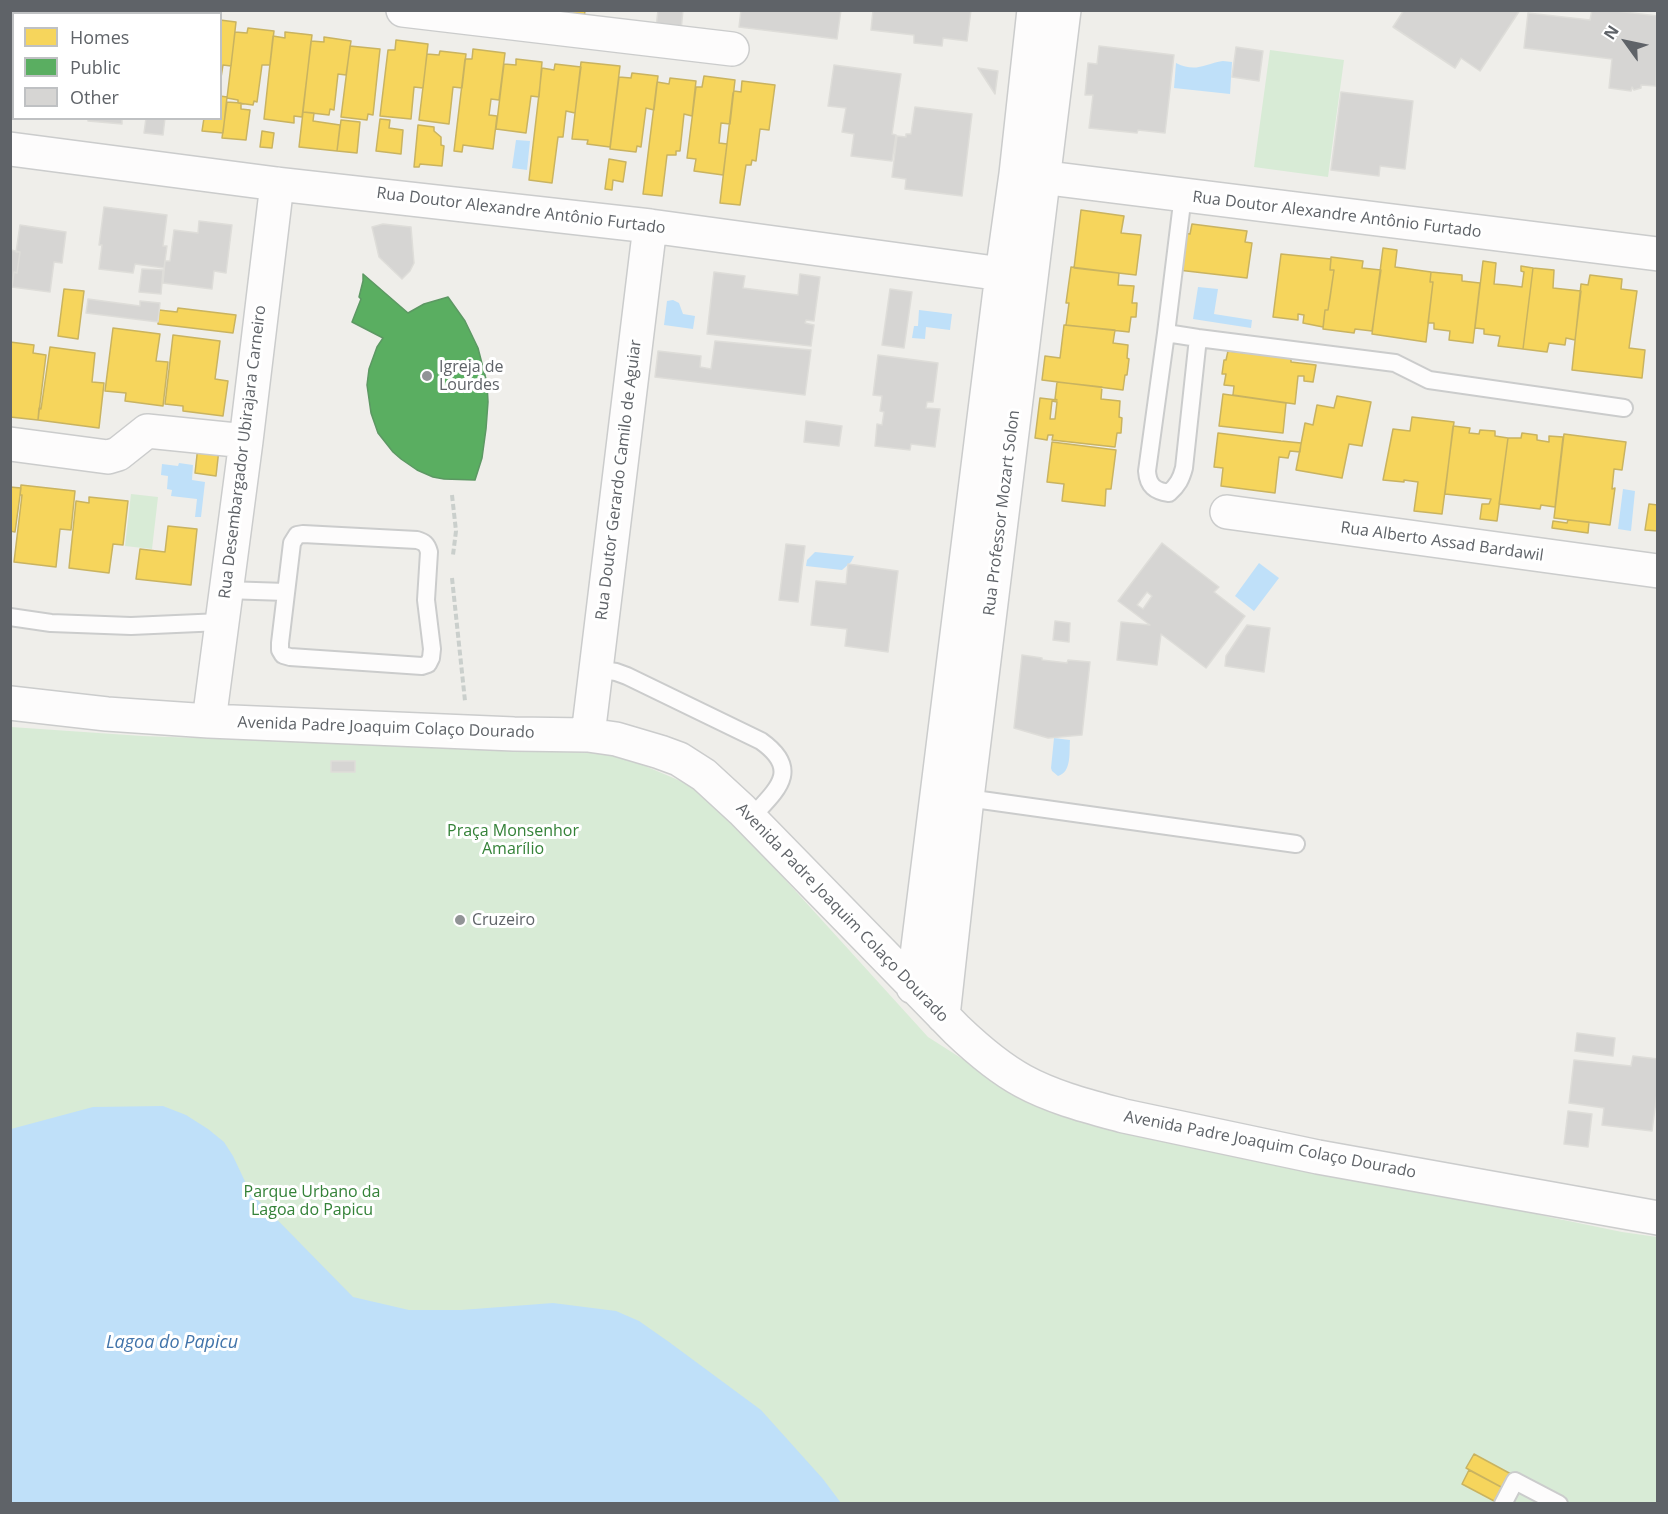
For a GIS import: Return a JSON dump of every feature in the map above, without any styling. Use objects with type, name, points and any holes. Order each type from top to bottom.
[{"type":"street","points":[[403,10],[732,49]]},
{"type":"street","name":"Rua Professor Mozart Solon","points":[[1030,175],[1034,10]]},
{"type":"street","name":"Rua Professor Mozart Solon","points":[[913,987],[1030,175],[1064,10]]},
{"type":"street","name":"Rua Doutor Alexandre Antônio Furtado","points":[[10,149],[277,184],[650,226],[1017,275]]},
{"type":"street","name":"Rua Doutor Alexandre Antônio Furtado","points":[[1030,175],[1658,254]]},
{"type":"street","name":"Rua Desembargador Ubirajara Carneiro","points":[[209,721],[277,184]]},
{"type":"street","name":"Rua Doutor Gerardo Camilo de Aguiar","points":[[588,735],[650,226]]},
{"type":"street","name":"Rua Professor Mozart Solon","points":[[944,1016],[1017,275]]},
{"type":"street","points":[[10,444],[108,457],[118,454],[147,431],[246,441]]},
{"type":"street","name":"Rua Alberto Assad Bardawil","points":[[1227,512],[1658,571]]},
{"type":"street","name":"Avenida Padre Joaquim Colaço Dourado","points":[[10,703],[107,714],[209,721],[588,735],[639,745],[679,759],[704,775],[972,1045],[1021,1080],[1093,1108],[1124,1116],[1317,1157],[1658,1218]]},
{"type":"lane","points":[[1182,195],[1147,471],[1148,480],[1161,492],[1169,493],[1176,487],[1184,468],[1198,338]]},
{"type":"lane","points":[[1166,333],[1395,363],[1429,380],[1624,408]]},
{"type":"lane","points":[[297,535],[423,542],[428,546],[429,552],[426,600],[431,658],[428,664],[422,666],[283,655],[280,643],[286,592],[292,543],[297,535]]},
{"type":"lane","points":[[225,590],[286,592]]},
{"type":"lane","points":[[10,616],[51,623],[131,626],[221,622]]},
{"type":"lane","points":[[596,669],[627,676],[761,741],[772,749],[780,758],[783,767],[781,779],[776,790],[750,819]]},
{"type":"lane","points":[[967,798],[1296,844]]},
{"type":"lane","points":[[1503,1503],[1515,1481],[1559,1503]]},
{"type":"path","points":[[452,495],[456,531],[452,563]]},
{"type":"path","points":[[451,573],[468,732]]},
{"type":"green space","points":[[1270,50],[1344,60],[1328,177],[1254,167]]},
{"type":"green space","points":[[131,494],[158,497],[152,549],[125,546]]},
{"type":"green space","name":"Parque Urbano da Lagoa do Papicu","points":[[11,727],[142,736],[593,752],[631,760],[690,785],[722,810],[928,1037],[1030,1102],[1218,1149],[1428,1195],[1501,1205],[1622,1232],[1657,1237],[1657,1503],[11,1504]]},
{"type":"water","points":[[1223,61],[1232,62],[1230,94],[1174,88],[1176,63],[1195,68]]},
{"type":"water","points":[[516,140],[530,141],[527,170],[512,168]]},
{"type":"water","points":[[1198,287],[1218,289],[1214,314],[1252,320],[1251,328],[1193,319]]},
{"type":"water","points":[[673,300],[679,303],[683,314],[695,316],[693,329],[664,325],[667,301]]},
{"type":"water","points":[[919,310],[952,314],[950,330],[926,327],[925,339],[912,338],[914,326],[918,326]]},
{"type":"water","points":[[179,463],[193,465],[192,480],[205,482],[201,517],[195,517],[197,499],[171,496],[172,490],[167,489],[168,476],[161,475],[162,464],[178,466]]},
{"type":"water","points":[[1623,489],[1635,491],[1631,531],[1618,529]]},
{"type":"water","points":[[815,552],[854,556],[842,570],[806,566],[807,560]]},
{"type":"water","points":[[1259,563],[1279,578],[1254,611],[1235,596]]},
{"type":"water","points":[[1054,738],[1070,740],[1068,766],[1058,776],[1051,768]]},
{"type":"water","name":"Lagoa do Papicu","points":[[163,1106],[186,1115],[224,1142],[250,1192],[353,1297],[409,1310],[461,1310],[553,1303],[616,1311],[639,1321],[761,1410],[823,1479],[841,1503],[11,1503],[11,1129],[93,1107]]},
{"type":"building: Homes","points":[[140,10],[186,10],[186,12],[140,12]]},
{"type":"building: Homes","points":[[533,10],[585,10],[584,20]]},
{"type":"building: Homes","points":[[222,20],[236,22],[231,66],[223,65],[222,71]]},
{"type":"building: Homes","points":[[248,28],[274,31],[270,65],[262,65],[257,102],[254,101],[253,105],[238,103],[238,100],[227,98],[235,32],[247,33]]},
{"type":"building: Homes","points":[[285,32],[312,35],[302,117],[294,116],[294,123],[264,119],[273,36],[285,38]]},
{"type":"building: Homes","points":[[324,37],[351,41],[346,75],[338,74],[334,110],[330,109],[329,115],[303,112],[311,41],[324,42]]},
{"type":"building: Homes","points":[[396,40],[428,44],[423,88],[414,87],[411,119],[380,116],[388,50],[395,50]]},
{"type":"building: Homes","points":[[350,46],[380,49],[373,115],[368,114],[367,120],[341,117]]},
{"type":"building: Homes","points":[[473,49],[505,53],[499,100],[491,99],[489,115],[497,116],[493,149],[463,145],[462,152],[454,151],[465,59],[472,59]]},
{"type":"building: Homes","points":[[440,51],[466,54],[462,88],[453,87],[449,124],[419,120],[427,54],[439,55]]},
{"type":"building: Homes","points":[[516,59],[542,62],[539,97],[531,96],[526,133],[496,129],[504,64],[516,65]]},
{"type":"building: Homes","points":[[581,62],[620,66],[610,147],[587,144],[588,140],[572,139]]},
{"type":"building: Homes","points":[[555,64],[581,67],[575,113],[566,111],[563,137],[558,137],[552,183],[529,180],[542,68],[554,70]]},
{"type":"building: Homes","points":[[632,73],[658,76],[654,110],[646,108],[641,147],[637,146],[636,152],[610,149],[619,77],[631,78]]},
{"type":"building: Homes","points":[[704,76],[735,80],[730,124],[721,123],[719,143],[727,144],[723,175],[694,171],[696,159],[687,158],[696,87],[702,87]]},
{"type":"building: Homes","points":[[670,78],[696,81],[692,116],[684,114],[680,151],[676,151],[676,155],[667,155],[662,196],[643,194],[657,82],[669,84]]},
{"type":"building: Homes","points":[[742,81],[775,85],[769,130],[760,129],[756,161],[752,160],[751,165],[746,165],[740,205],[720,203],[733,93],[734,91],[741,92]]},
{"type":"building: Homes","points":[[222,96],[227,97],[223,133],[202,131],[204,120],[222,120]]},
{"type":"building: Homes","points":[[227,102],[241,103],[241,109],[250,110],[246,140],[222,138]]},
{"type":"building: Homes","points":[[303,112],[314,113],[313,121],[340,125],[337,151],[299,147]]},
{"type":"building: Homes","points":[[380,119],[390,120],[389,128],[403,130],[401,154],[376,151]]},
{"type":"building: Homes","points":[[341,120],[360,122],[357,153],[337,151]]},
{"type":"building: Homes","points":[[418,125],[434,127],[434,131],[441,137],[441,145],[444,146],[442,166],[420,164],[419,167],[414,167]]},
{"type":"building: Homes","points":[[262,131],[274,133],[272,148],[260,147]]},
{"type":"building: Homes","points":[[609,159],[626,162],[623,182],[613,180],[612,190],[605,189]]},
{"type":"building: Homes","points":[[1081,210],[1124,216],[1121,233],[1141,235],[1136,275],[1074,268]]},
{"type":"building: Homes","points":[[1192,224],[1247,231],[1245,242],[1252,243],[1247,278],[1178,270],[1183,233],[1190,234]]},
{"type":"building: Homes","points":[[1383,248],[1397,250],[1395,267],[1431,272],[1430,282],[1433,282],[1426,342],[1372,334]]},
{"type":"building: Homes","points":[[1281,254],[1331,259],[1330,270],[1334,270],[1323,327],[1303,323],[1304,315],[1298,314],[1298,320],[1273,317]]},
{"type":"building: Homes","points":[[1331,257],[1363,261],[1362,268],[1381,270],[1372,331],[1355,329],[1354,333],[1323,329],[1334,270],[1330,270]]},
{"type":"building: Homes","points":[[1483,261],[1496,263],[1494,284],[1522,287],[1524,272],[1521,271],[1521,266],[1533,268],[1523,349],[1498,346],[1500,336],[1484,334],[1484,329],[1475,328]]},
{"type":"building: Homes","points":[[1071,267],[1119,273],[1118,285],[1134,286],[1132,303],[1137,303],[1136,317],[1131,317],[1129,332],[1066,325],[1069,303],[1066,303]]},
{"type":"building: Homes","points":[[1533,268],[1554,270],[1553,288],[1581,291],[1575,340],[1566,338],[1565,345],[1549,343],[1547,352],[1523,349]]},
{"type":"building: Homes","points":[[1431,272],[1462,275],[1462,281],[1480,283],[1473,343],[1449,340],[1450,331],[1434,329],[1434,323],[1428,323],[1433,282],[1430,282]]},
{"type":"building: Homes","points":[[1590,275],[1622,279],[1621,289],[1637,291],[1629,348],[1645,350],[1642,378],[1572,370],[1581,284],[1588,285]]},
{"type":"building: Homes","points":[[64,289],[84,291],[78,339],[58,336]]},
{"type":"building: Homes","points":[[178,308],[236,315],[233,333],[158,324],[159,310],[177,312]]},
{"type":"building: Homes","points":[[1064,325],[1115,330],[1113,343],[1128,345],[1127,358],[1129,359],[1123,390],[1042,380],[1045,356],[1060,358]]},
{"type":"building: Homes","points":[[113,328],[160,334],[156,361],[168,362],[163,406],[125,401],[126,393],[105,391]]},
{"type":"building: Homes","points":[[173,335],[220,341],[215,379],[228,381],[223,416],[183,411],[183,406],[165,404]]},
{"type":"building: Homes","points":[[10,342],[34,345],[33,353],[46,355],[38,420],[10,417]]},
{"type":"building: Homes","points":[[50,347],[95,353],[92,382],[104,383],[99,428],[38,420]]},
{"type":"building: Homes","points":[[1228,351],[1291,358],[1291,362],[1316,365],[1313,382],[1304,381],[1304,376],[1298,376],[1295,404],[1233,395],[1234,386],[1224,385],[1226,374],[1222,374]]},
{"type":"building: Homes","points":[[1057,382],[1102,387],[1101,399],[1120,401],[1121,433],[1117,433],[1115,447],[1052,440],[1053,435],[1048,435],[1047,440],[1035,438],[1040,398],[1057,400],[1055,399]],"holes":[[[1052,401],[1057,402],[1055,419],[1050,419]]]},
{"type":"building: Homes","points":[[1223,394],[1286,403],[1283,433],[1219,426]]},
{"type":"building: Homes","points":[[1337,396],[1371,402],[1362,446],[1349,444],[1342,478],[1296,470],[1305,423],[1313,425],[1317,405],[1334,408]]},
{"type":"building: Homes","points":[[1412,417],[1454,422],[1442,514],[1414,511],[1418,482],[1383,480],[1393,429],[1410,431]]},
{"type":"building: Homes","points":[[1453,426],[1470,428],[1469,433],[1479,434],[1480,430],[1495,431],[1495,436],[1508,438],[1497,521],[1480,519],[1482,504],[1489,504],[1491,499],[1445,494]]},
{"type":"building: Homes","points":[[1218,433],[1301,443],[1300,452],[1290,451],[1288,458],[1279,457],[1275,493],[1221,486],[1223,468],[1214,467]]},
{"type":"building: Homes","points":[[1522,433],[1537,435],[1537,440],[1549,442],[1549,436],[1563,437],[1555,507],[1541,505],[1540,509],[1499,504],[1508,438],[1521,438]]},
{"type":"building: Homes","points":[[1564,434],[1626,442],[1622,470],[1614,469],[1612,489],[1615,488],[1610,525],[1554,518]]},
{"type":"building: Homes","points":[[1052,442],[1116,450],[1111,489],[1106,489],[1105,506],[1062,501],[1064,484],[1047,482]]},
{"type":"building: Homes","points":[[198,446],[219,449],[216,476],[195,473]]},
{"type":"building: Homes","points":[[21,485],[75,491],[71,530],[60,529],[56,567],[14,562],[22,495],[20,495]]},
{"type":"building: Homes","points":[[10,487],[21,488],[15,532],[10,531]]},
{"type":"building: Homes","points":[[89,497],[128,501],[123,545],[113,544],[109,573],[69,568],[76,501],[89,503]]},
{"type":"building: Homes","points":[[1649,504],[1658,505],[1658,531],[1645,530]]},
{"type":"building: Homes","points":[[1568,520],[1589,522],[1588,533],[1552,528],[1553,521],[1567,523]]},
{"type":"building: Homes","points":[[168,526],[197,529],[191,585],[136,579],[140,549],[165,552]]},
{"type":"building: Homes","points":[[1474,1454],[1511,1474],[1503,1488],[1466,1468]]},
{"type":"building: Homes","points":[[1469,1470],[1503,1488],[1496,1502],[1462,1484]]},
{"type":"building: Public","name":"Igreja de Lourdes","points":[[363,274],[408,313],[424,304],[448,297],[465,321],[478,348],[487,383],[486,429],[482,458],[475,480],[444,479],[417,470],[393,452],[378,433],[371,413],[367,385],[369,369],[383,338],[352,322],[361,299],[359,297]]},
{"type":"building: Other","points":[[36,10],[86,10],[86,12],[36,12]]},
{"type":"building: Other","points":[[658,10],[683,10],[681,31],[656,28]]},
{"type":"building: Other","points":[[741,10],[841,10],[837,39],[739,27]]},
{"type":"building: Other","points":[[873,10],[971,10],[967,41],[943,38],[942,46],[914,43],[914,35],[871,30]]},
{"type":"building: Other","points":[[1404,10],[1520,10],[1480,71],[1461,58],[1455,68],[1393,27]]},
{"type":"building: Other","points":[[1592,10],[1658,16],[1656,86],[1641,85],[1641,88],[1634,90],[1632,87],[1631,91],[1609,88],[1612,59],[1524,48],[1528,13],[1590,20]]},
{"type":"building: Other","points":[[1099,46],[1174,55],[1165,133],[1138,130],[1137,133],[1089,128],[1093,95],[1085,95],[1088,63],[1097,64]]},
{"type":"building: Other","points":[[1236,47],[1263,51],[1259,81],[1232,77]]},
{"type":"building: Other","points":[[834,65],[901,74],[892,134],[896,135],[892,161],[851,156],[854,134],[842,132],[846,108],[828,106]]},
{"type":"building: Other","points":[[978,68],[998,71],[995,94]]},
{"type":"building: Other","points":[[1341,92],[1413,101],[1405,169],[1380,166],[1379,176],[1331,170]]},
{"type":"building: Other","points":[[915,107],[972,114],[962,196],[905,189],[906,179],[892,177],[897,136],[906,137],[906,134],[911,134]]},
{"type":"building: Other","points":[[122,120],[122,124],[88,121]]},
{"type":"building: Other","points":[[146,120],[165,120],[163,135],[144,133]]},
{"type":"building: Other","points":[[104,207],[167,215],[163,246],[167,246],[164,268],[135,264],[133,273],[99,269],[102,245],[99,245]]},
{"type":"building: Other","points":[[199,221],[232,225],[226,273],[214,271],[212,289],[163,283],[165,261],[170,261],[174,230],[198,233]]},
{"type":"building: Other","points":[[383,224],[411,227],[414,263],[402,279],[379,257],[372,227]]},
{"type":"building: Other","points":[[20,225],[66,232],[62,263],[54,262],[50,292],[12,287],[20,252],[16,252]]},
{"type":"building: Other","points":[[11,250],[20,252],[17,273],[14,272],[12,287],[10,287]]},
{"type":"building: Other","points":[[142,269],[163,270],[161,294],[139,292]]},
{"type":"building: Other","points":[[714,272],[745,276],[743,288],[798,295],[800,274],[820,277],[814,321],[806,320],[805,323],[814,325],[811,346],[707,334]]},
{"type":"building: Other","points":[[890,289],[912,292],[904,348],[882,345]]},
{"type":"building: Other","points":[[88,299],[140,306],[140,301],[160,303],[158,322],[86,313]]},
{"type":"building: Other","points":[[715,341],[811,350],[805,395],[655,377],[658,351],[701,356],[700,367],[711,369]]},
{"type":"building: Other","points":[[878,355],[938,363],[933,402],[927,402],[926,408],[940,409],[935,447],[911,444],[910,450],[875,446],[877,424],[882,425],[884,412],[880,411],[882,396],[873,395]]},
{"type":"building: Other","points":[[806,421],[842,426],[839,446],[804,442]]},
{"type":"building: Other","points":[[1162,543],[1219,587],[1214,592],[1245,616],[1206,668],[1161,634],[1157,665],[1117,660],[1121,622],[1150,625],[1118,601]],"holes":[[[1147,592],[1152,596],[1143,609],[1137,605]]]},
{"type":"building: Other","points":[[786,544],[805,546],[798,602],[779,600]]},
{"type":"building: Other","points":[[848,564],[898,571],[888,652],[845,646],[847,629],[811,625],[816,581],[846,584]]},
{"type":"building: Other","points":[[1055,621],[1070,623],[1069,642],[1053,640]]},
{"type":"building: Other","points":[[1247,625],[1270,628],[1264,672],[1225,666],[1226,656]]},
{"type":"building: Other","points":[[1022,655],[1067,663],[1068,660],[1090,662],[1082,735],[1048,738],[1014,728]]},
{"type":"building: Other","points":[[331,761],[355,761],[355,772],[331,772]]},
{"type":"building: Other","points":[[1577,1033],[1615,1038],[1613,1056],[1575,1051]]},
{"type":"building: Other","points":[[1633,1056],[1658,1059],[1658,1086],[1652,1131],[1602,1125],[1604,1108],[1569,1103],[1574,1060],[1631,1066]]},
{"type":"building: Other","points":[[1568,1111],[1592,1114],[1588,1147],[1564,1144]]},
{"type":"place","name":"Igreja de Lourdes","points":[[427,376]]},
{"type":"place","name":"Cruzeiro","points":[[460,920]]},
{"type":"park label","name":"Praça Monsenhor Amarílio","points":[[513,840]]}]
